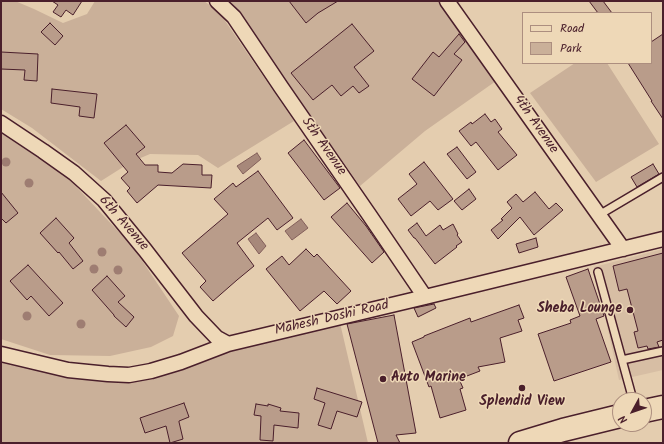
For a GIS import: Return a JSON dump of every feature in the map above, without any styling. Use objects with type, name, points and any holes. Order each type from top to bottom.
[{"type":"highway","points":[[652,409],[663,407]]},
{"type":"highway","points":[[520,443],[563,430],[612,418]]},
{"type":"street","name":"5th Avenue","points":[[217,1],[234,17],[425,297]]},
{"type":"street","name":"4th Avenue","points":[[447,1],[623,249]]},
{"type":"street","name":"6th Avenue","points":[[1,123],[74,173],[104,200],[196,316],[217,338],[228,344]]},
{"type":"street","name":"Mahesh Doshi Road","points":[[1,354],[68,370],[129,375],[151,371],[180,362],[228,344],[663,239]]},
{"type":"lane","points":[[599,215],[663,177]]},
{"type":"lane","points":[[598,272],[630,392]]},
{"type":"lane","points":[[622,360],[663,351]]},
{"type":"shaded area","points":[[257,153],[261,159],[243,174],[237,166]]},
{"type":"shaded area","points":[[301,219],[308,228],[292,240],[285,231]]},
{"type":"shaded area","points":[[256,233],[266,246],[259,254],[248,239]]},
{"type":"shaded area","points":[[663,249],[663,370],[619,380],[594,267]]},
{"type":"green space","points":[[1,1],[15,1],[63,23],[87,14],[95,1],[204,1],[219,12],[294,121],[218,168],[198,155],[150,154],[131,162],[101,181],[32,128],[1,109]]},
{"type":"green space","points":[[224,1],[438,1],[496,81],[425,131],[360,186],[271,59]]},
{"type":"green space","points":[[574,64],[608,64],[659,144],[596,182],[530,93]]},
{"type":"green space","points":[[1,127],[52,161],[133,247],[179,316],[173,336],[151,347],[110,356],[50,355],[1,339]]},
{"type":"green space","points":[[340,323],[368,443],[1,443],[1,356],[107,379],[200,358]]},
{"type":"building","points":[[52,1],[82,1],[73,15],[66,10],[61,17],[53,12],[58,5]]},
{"type":"building","points":[[289,1],[338,1],[318,13],[306,23]]},
{"type":"building","points":[[589,1],[603,1],[611,12],[597,12]]},
{"type":"building","points":[[50,23],[63,36],[55,45],[41,32]]},
{"type":"building","points":[[352,24],[374,51],[354,67],[369,86],[359,93],[353,86],[341,96],[332,85],[313,100],[291,73]]},
{"type":"building","points":[[459,34],[465,42],[454,54],[462,60],[434,96],[412,79],[433,52],[439,57]]},
{"type":"building","points":[[663,34],[663,119],[629,64],[652,64],[652,41]]},
{"type":"building","points":[[1,52],[38,54],[37,81],[24,80],[25,70],[1,69]]},
{"type":"building","points":[[52,89],[97,94],[94,118],[79,116],[80,107],[51,103]]},
{"type":"building","points":[[485,114],[491,122],[495,119],[502,129],[498,132],[517,155],[498,170],[476,142],[471,146],[459,131],[471,122],[472,124]]},
{"type":"building","points":[[126,125],[145,147],[136,154],[145,165],[158,165],[158,172],[172,173],[183,164],[202,165],[202,175],[212,175],[211,188],[158,185],[137,203],[127,191],[130,188],[121,178],[128,172],[104,143]]},
{"type":"building","points":[[304,140],[340,188],[324,200],[288,153]]},
{"type":"building","points":[[457,147],[476,172],[467,179],[447,154]]},
{"type":"building","points":[[424,162],[453,199],[438,210],[430,201],[411,216],[398,199],[417,184],[409,174]]},
{"type":"building","points":[[653,164],[659,174],[637,187],[631,177]]},
{"type":"building","points":[[258,171],[293,218],[277,230],[268,218],[237,243],[254,266],[213,301],[200,287],[206,281],[182,253],[228,214],[214,199],[233,183],[236,187]]},
{"type":"building","points":[[469,189],[476,199],[462,210],[454,201]]},
{"type":"building","points":[[1,192],[18,213],[6,223],[1,218]]},
{"type":"building","points":[[535,192],[549,209],[556,203],[563,210],[534,235],[520,217],[498,239],[491,230],[503,220],[501,219],[512,208],[507,202],[516,194],[523,202]]},
{"type":"building","points":[[347,203],[366,226],[384,252],[372,263],[331,217]]},
{"type":"building","points":[[56,218],[74,238],[69,243],[83,261],[73,269],[40,233]]},
{"type":"building","points":[[417,223],[426,236],[440,225],[443,230],[453,224],[458,234],[457,235],[462,242],[435,264],[408,230]]},
{"type":"building","points":[[536,238],[538,247],[519,253],[516,244]]},
{"type":"building","points":[[306,249],[314,257],[317,254],[351,291],[337,304],[324,291],[300,311],[266,269],[282,256],[289,265]]},
{"type":"building","points":[[663,253],[663,340],[657,342],[659,347],[648,349],[647,346],[638,348],[634,332],[638,331],[627,289],[619,291],[613,266]]},
{"type":"building","points":[[28,265],[63,303],[49,316],[31,296],[27,300],[10,281]]},
{"type":"building","points":[[588,269],[604,316],[596,319],[611,362],[554,381],[538,334],[571,323],[570,320],[580,316],[566,277]]},
{"type":"building","points":[[107,276],[125,296],[118,302],[134,317],[126,327],[114,316],[92,290]]},
{"type":"building","points":[[434,304],[436,308],[418,317],[414,308]]},
{"type":"building","points":[[519,305],[524,318],[518,320],[522,331],[500,338],[505,362],[478,367],[480,371],[459,379],[463,388],[460,389],[466,410],[440,418],[431,386],[429,387],[412,342],[470,318],[471,322]]},
{"type":"building","name":"Auto Marine","points":[[394,315],[416,433],[396,435],[400,443],[378,443],[347,324]]},
{"type":"building","points":[[317,388],[362,402],[357,417],[337,411],[331,429],[318,425],[325,403],[314,399]]},
{"type":"building","points":[[184,403],[189,417],[179,421],[183,439],[170,443],[166,426],[145,433],[140,418]]},
{"type":"building","points":[[256,404],[268,406],[268,404],[281,408],[280,411],[299,413],[298,428],[274,425],[273,441],[260,440],[261,416],[254,415]]},
{"type":"place","name":"Sheba Lounge","points":[[630,310]]},
{"type":"place","name":"Auto Marine","points":[[383,379]]},
{"type":"place","name":"Splendid View","points":[[522,388]]}]
